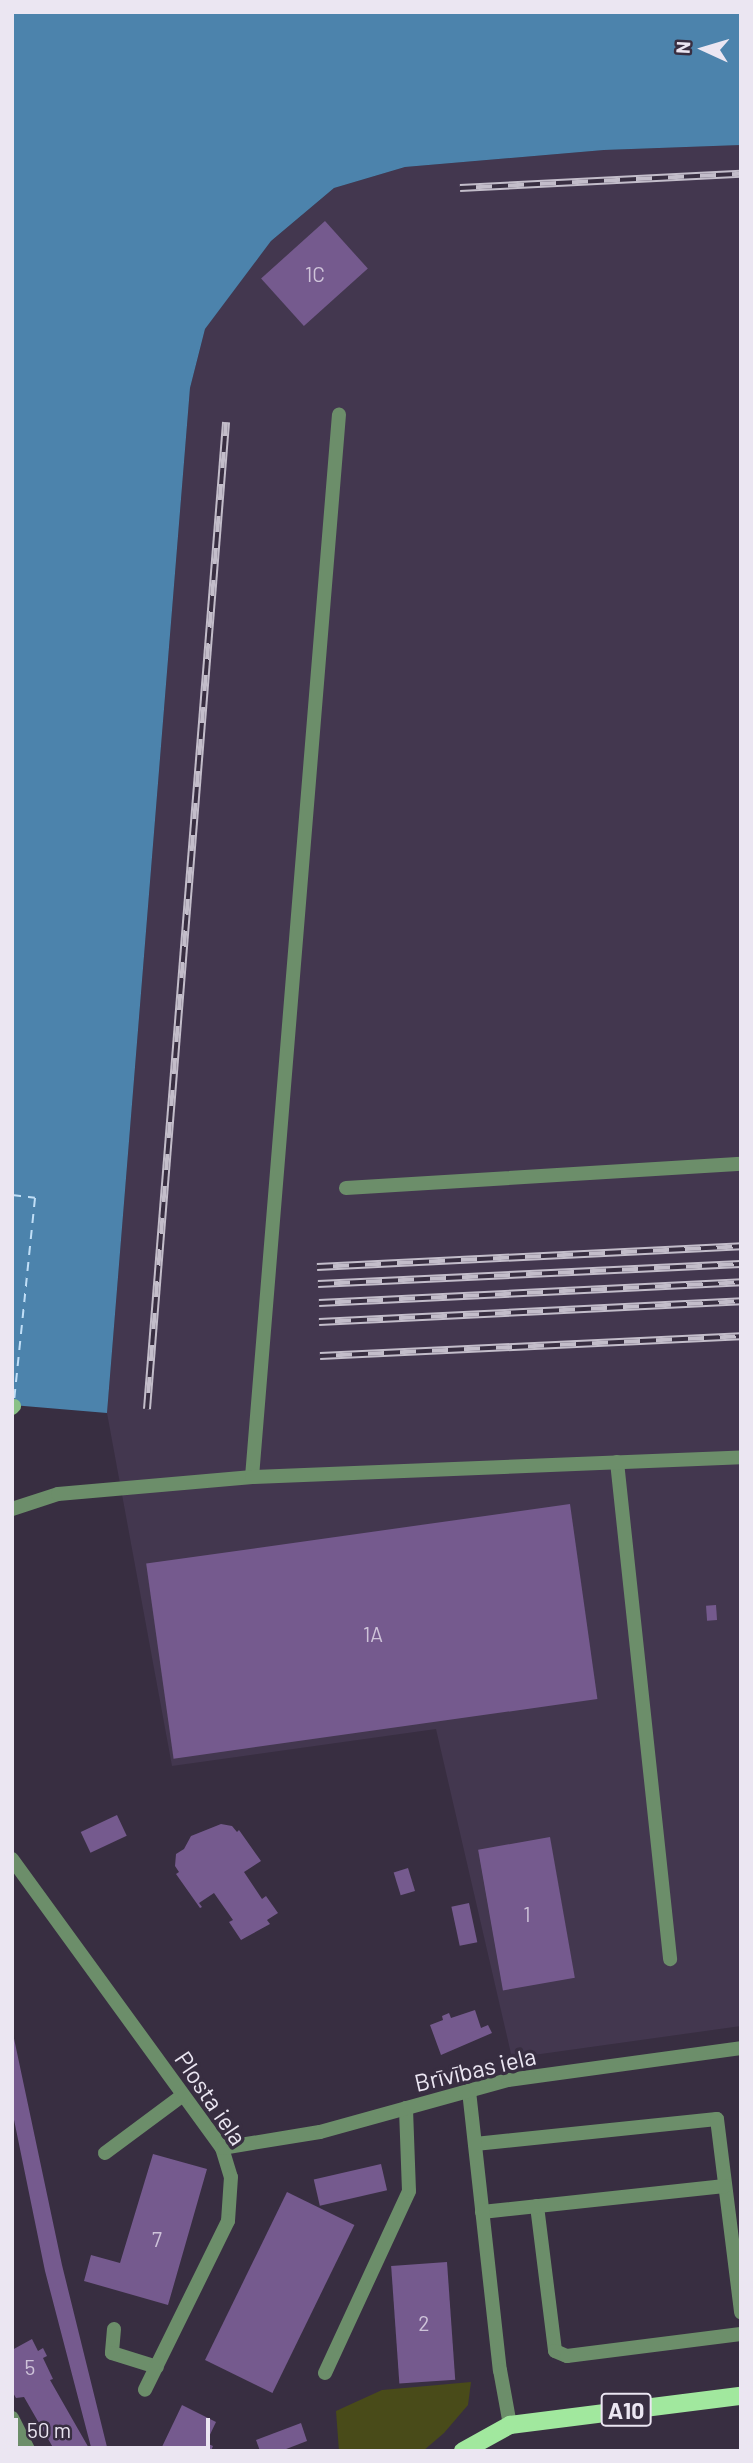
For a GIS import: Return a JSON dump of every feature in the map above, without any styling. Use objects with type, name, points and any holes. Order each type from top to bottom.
[{"type":"main road","name":"A10","points":[[463,2451],[510,2425],[741,2396]]},
{"type":"street","points":[[252,1478],[339,415]]},
{"type":"street","points":[[346,1188],[741,1164]]},
{"type":"street","points":[[12,1509],[58,1494],[252,1478],[741,1457]]},
{"type":"street","points":[[617,1462],[670,1959]]},
{"type":"street","name":"Plosta iela","points":[[12,1859],[222,2148],[231,2177],[228,2221],[145,2390]]},
{"type":"street","name":"Brīvības iela","points":[[222,2148],[320,2132],[508,2080],[741,2048]]},
{"type":"street","points":[[469,2091],[500,2370],[510,2425]]},
{"type":"street","points":[[105,2153],[183,2095]]},
{"type":"street","points":[[325,2373],[409,2191],[406,2108]]},
{"type":"street","points":[[475,2144],[717,2119],[741,2312]]},
{"type":"street","points":[[482,2212],[726,2186]]},
{"type":"street","points":[[537,2206],[555,2351],[567,2356],[741,2334]]},
{"type":"street","points":[[114,2329],[112,2353],[157,2367]]},
{"type":"street","points":[[12,2418],[29,2451]]},
{"type":"shaded area","points":[[741,145],[741,2026],[512,2058],[436,1729],[172,1766],[107,1413],[190,388],[205,329],[271,241],[334,188],[405,167],[604,150]]},
{"type":"shaded area","points":[[471,2382],[468,2405],[444,2433],[423,2451],[339,2451],[336,2411],[382,2390]]},
{"type":"water","points":[[12,12],[741,12],[741,145],[604,150],[405,167],[334,188],[271,241],[205,329],[190,388],[107,1413],[12,1405]]},
{"type":"building","points":[[325,221],[368,269],[304,326],[261,279]]},
{"type":"building","points":[[570,1504],[597,1699],[174,1759],[146,1564]]},
{"type":"building","points":[[716,1605],[717,1620],[707,1621],[706,1606]]},
{"type":"building","points":[[117,1815],[127,1836],[90,1853],[81,1832]]},
{"type":"building","points":[[221,1824],[232,1826],[237,1832],[239,1830],[261,1861],[244,1872],[262,1899],[266,1896],[278,1913],[267,1920],[270,1924],[241,1940],[229,1922],[233,1920],[214,1893],[199,1903],[202,1907],[200,1908],[176,1874],[179,1872],[175,1866],[176,1854],[184,1849],[191,1836]]},
{"type":"building","points":[[550,1837],[575,1978],[503,1991],[478,1850]]},
{"type":"building","points":[[408,1868],[415,1891],[401,1895],[394,1872]]},
{"type":"building","points":[[469,1903],[477,1942],[460,1946],[451,1907]]},
{"type":"building","points":[[475,2010],[481,2028],[488,2025],[492,2033],[441,2055],[430,2025],[443,2020],[442,2016],[449,2013],[451,2018]]},
{"type":"building","points":[[12,2029],[62,2265],[108,2451],[92,2451],[45,2271],[12,2110]]},
{"type":"building","points":[[153,2154],[207,2169],[168,2305],[84,2281],[91,2255],[120,2263]]},
{"type":"building","points":[[381,2164],[387,2190],[320,2206],[314,2180]]},
{"type":"building","points":[[287,2192],[354,2225],[272,2393],[205,2360]]},
{"type":"building","points":[[447,2262],[455,2380],[399,2384],[391,2266]]},
{"type":"building","points":[[32,2339],[38,2351],[43,2348],[47,2356],[43,2358],[53,2379],[50,2380],[90,2450],[55,2451],[24,2397],[16,2398],[12,2391],[12,2350]]},
{"type":"building","points":[[182,2405],[216,2422],[206,2443],[213,2446],[211,2451],[160,2451]]},
{"type":"building","points":[[301,2423],[307,2441],[281,2451],[260,2451],[256,2440]]},
{"type":"ferry route","points":[[12,1195],[35,1198],[14,1401]]},
{"type":"railway","points":[[460,188],[741,174]]},
{"type":"railway","points":[[147,1409],[226,422]]},
{"type":"railway","points":[[317,1267],[741,1246]]},
{"type":"railway","points":[[318,1284],[741,1264]]},
{"type":"railway","points":[[319,1303],[741,1282]]},
{"type":"railway","points":[[319,1322],[741,1301]]},
{"type":"railway","points":[[320,1356],[741,1336]]}]
